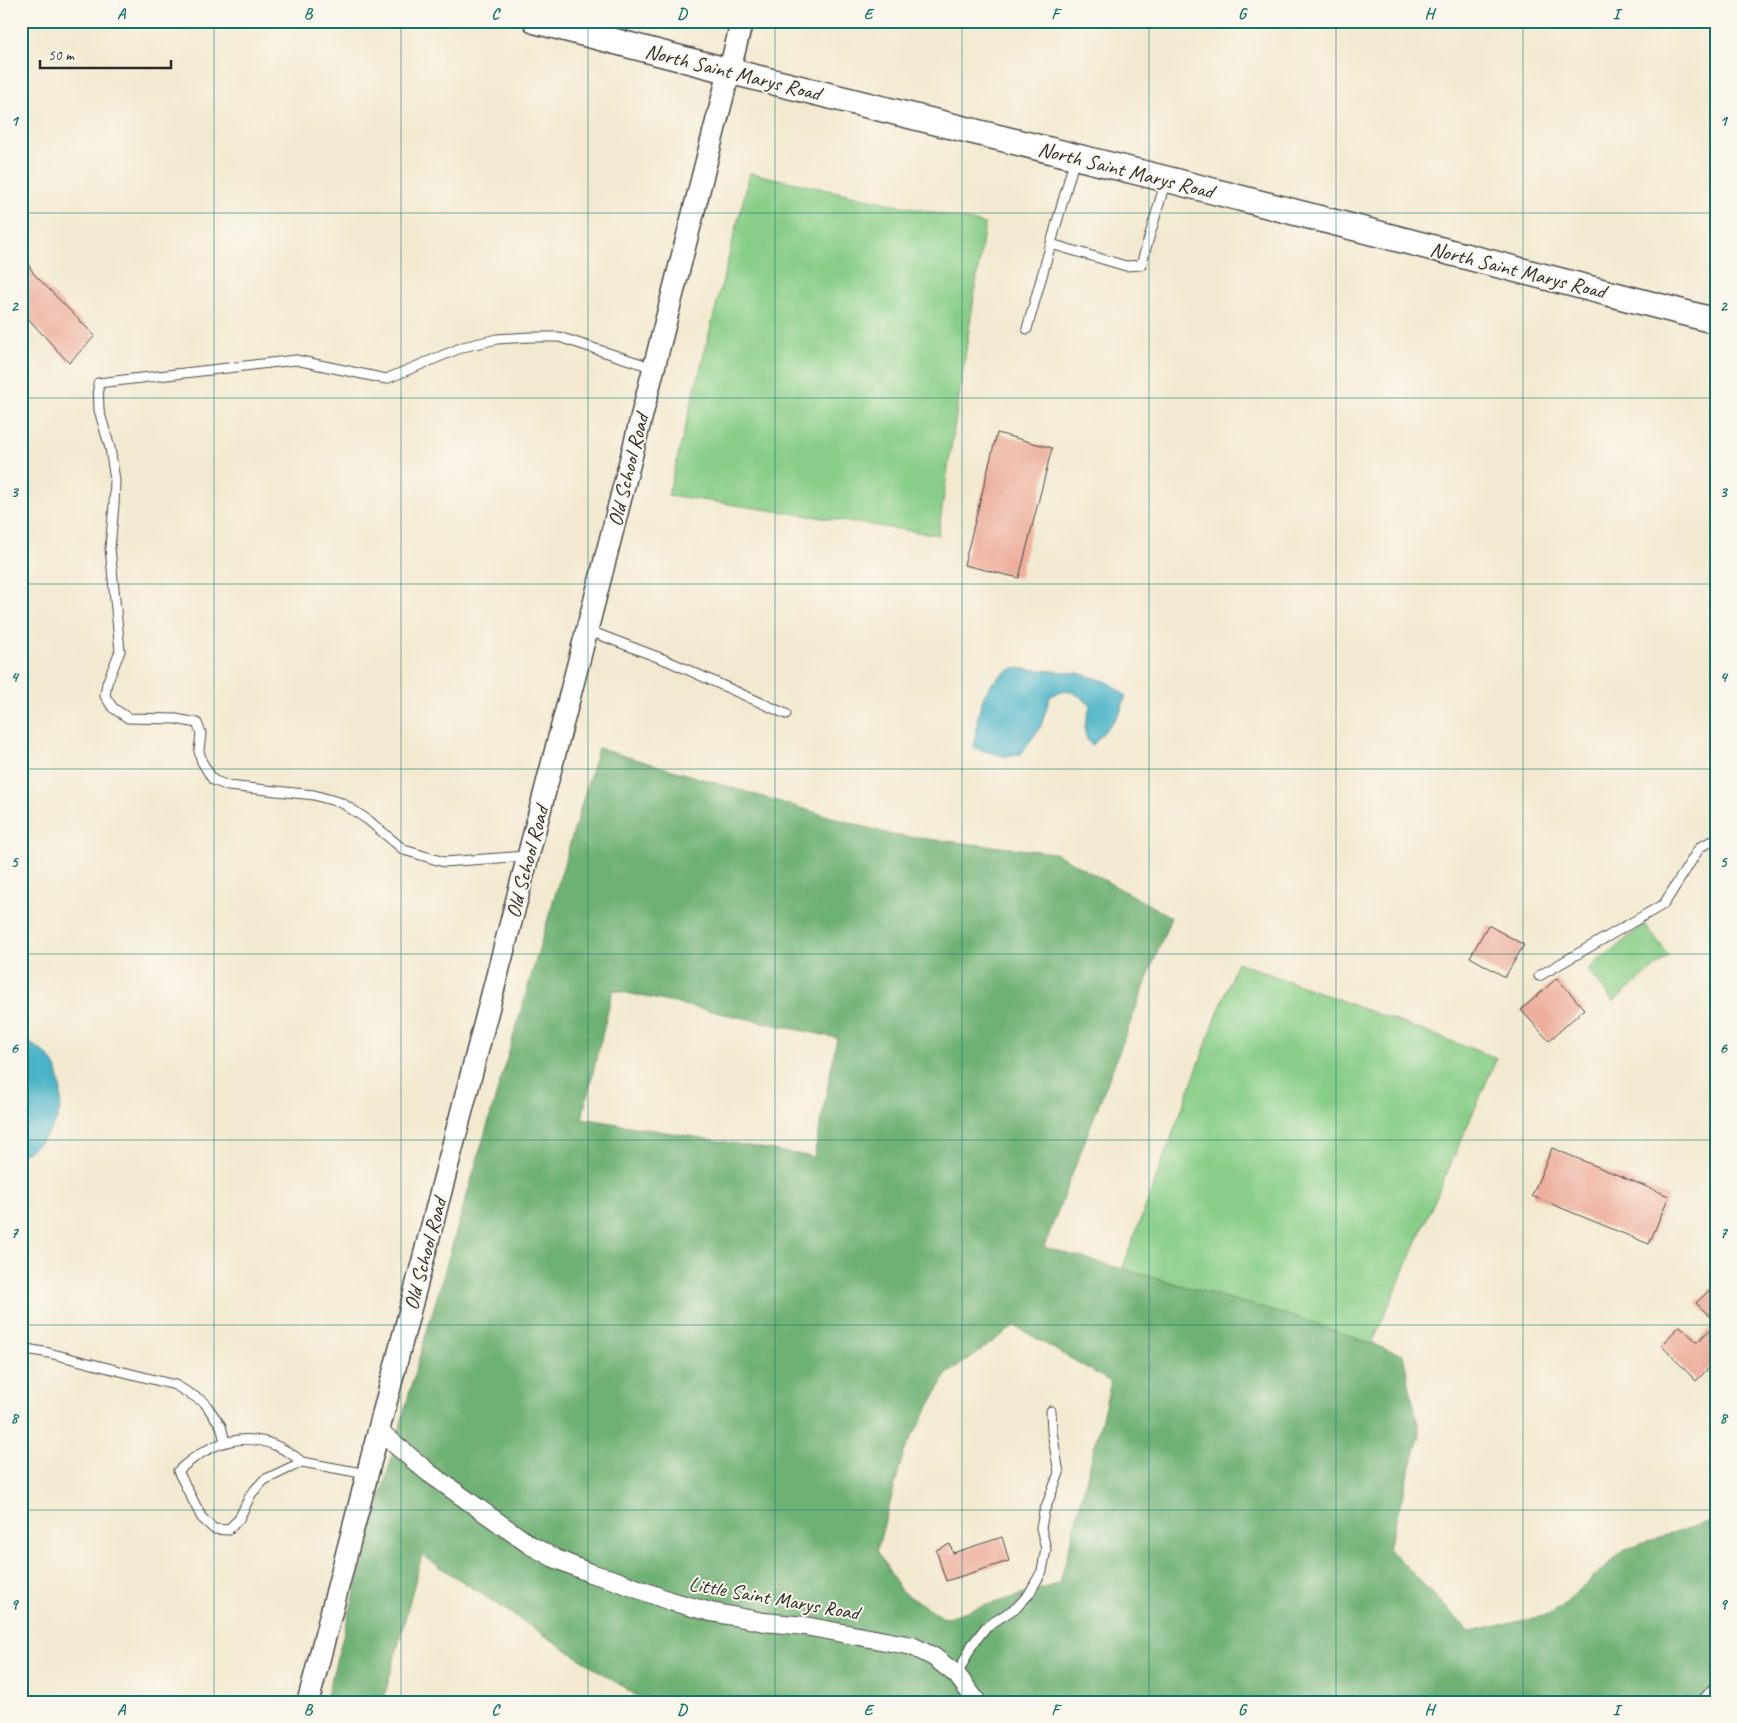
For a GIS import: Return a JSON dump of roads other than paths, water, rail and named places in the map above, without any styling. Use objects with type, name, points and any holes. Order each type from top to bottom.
[{"type":"main road","name":"North Saint Marys Road","points":[[536,21],[1716,321]]},
{"type":"street","name":"Old School Road","points":[[308,1702],[587,630],[742,21]]},
{"type":"street","name":"Little Saint Marys Road","points":[[378,1431],[429,1473],[530,1545],[554,1558],[590,1573],[670,1601],[711,1612],[764,1622],[805,1626],[912,1646],[934,1657],[957,1675],[977,1702]]},
{"type":"lane","points":[[1027,329],[1075,157]]},
{"type":"lane","points":[[1051,244],[1126,266],[1141,265],[1166,180]]},
{"type":"lane","points":[[528,856],[444,862],[404,850],[368,820],[342,803],[314,795],[228,786],[213,780],[202,762],[199,751],[201,733],[197,723],[176,718],[128,718],[113,708],[105,696],[107,683],[120,651],[110,548],[114,506],[114,480],[110,448],[99,410],[98,383],[296,360],[386,379],[463,347],[497,339],[530,337],[559,337],[654,368]]},
{"type":"lane","points":[[587,630],[668,661],[786,714]]},
{"type":"lane","points":[[1539,976],[1664,904],[1700,847],[1716,839]]},
{"type":"lane","points":[[21,1348],[50,1353],[175,1385],[204,1402],[221,1426],[225,1442]]},
{"type":"lane","points":[[957,1675],[972,1645],[986,1627],[1017,1607],[1029,1594],[1042,1571],[1046,1549],[1041,1528],[1044,1512],[1059,1473],[1052,1432],[1052,1411]]},
{"type":"lane","points":[[302,1462],[264,1480],[251,1494],[239,1519],[228,1530],[214,1529],[202,1518],[178,1471],[191,1459],[211,1447],[241,1439],[264,1442],[292,1454],[302,1462],[367,1474]]},
{"type":"water","points":[[1014,668],[1079,673],[1108,682],[1126,696],[1120,713],[1092,746],[1088,741],[1085,731],[1090,705],[1072,692],[1062,692],[1050,697],[1041,726],[1021,754],[1007,757],[974,748],[979,711],[986,693],[999,677]]},
{"type":"water","points":[[21,1039],[40,1049],[52,1060],[59,1079],[61,1103],[55,1124],[49,1133],[32,1149],[21,1155]]}]
